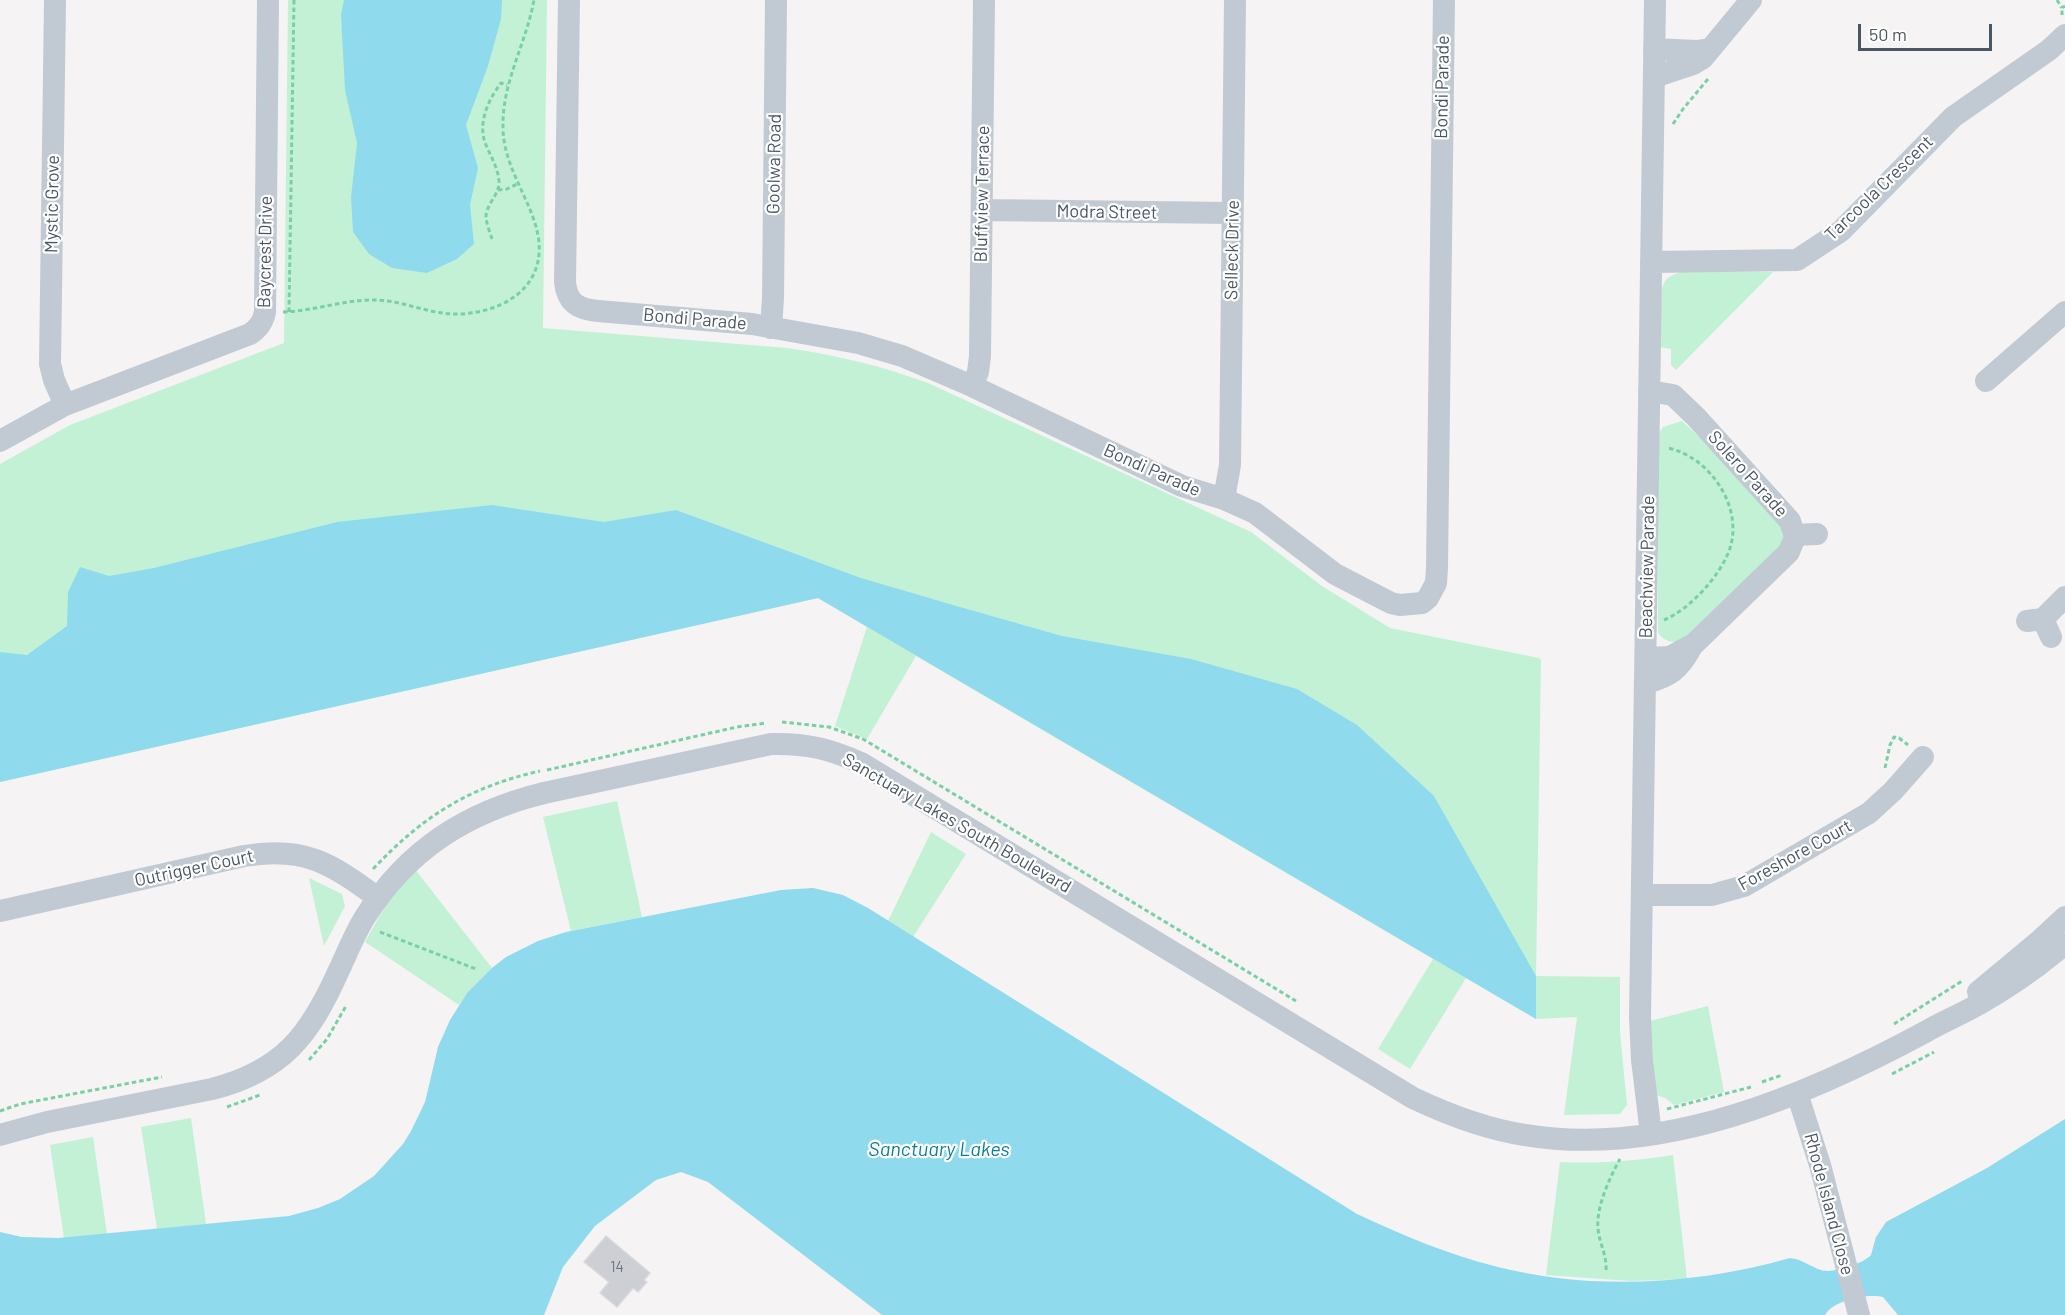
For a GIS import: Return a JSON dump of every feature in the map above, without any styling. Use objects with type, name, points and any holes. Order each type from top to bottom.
[{"type":"street","name":"Mystic Grove","points":[[55,0],[50,364],[65,405]]},
{"type":"street","name":"Baycrest Drive","points":[[0,441],[65,405],[250,334],[263,321],[265,312],[268,0]]},
{"type":"street","name":"Bondi Parade","points":[[568,0],[565,282],[570,300],[574,305],[584,309],[737,322],[834,338],[869,346],[928,366],[1182,486],[1224,499],[1254,513],[1335,574],[1383,600],[1400,605],[1422,603],[1432,592],[1436,583],[1443,0]]},
{"type":"street","name":"Goolwa Road","points":[[771,328],[776,0]]},
{"type":"street","name":"Bluffview Terrace","points":[[972,386],[978,372],[980,356],[984,0]]},
{"type":"street","name":"Selleck Drive","points":[[1224,499],[1230,465],[1235,0]]},
{"type":"street","name":"Beachview Parade","points":[[1651,1134],[1642,1060],[1640,1017],[1655,0]]},
{"type":"street","points":[[1654,76],[1693,64],[1703,58],[1750,0]]},
{"type":"street","name":"Tarcoola Crescent","points":[[1651,262],[1797,260],[1841,231],[1953,117],[2060,43]]},
{"type":"street","points":[[1654,49],[1696,51],[1710,49]]},
{"type":"street","name":"Modra Street","points":[[982,210],[1232,213]]},
{"type":"street","points":[[1986,381],[2065,312]]},
{"type":"street","name":"Solero Parade","points":[[1646,658],[1670,657],[1694,644],[1806,534],[1790,521],[1696,417],[1649,401]]},
{"type":"street","points":[[2040,626],[2065,597]]},
{"type":"street","name":"Solero Parade","points":[[1646,683],[1670,674],[1683,663],[1694,644]]},
{"type":"street","name":"Sanctuary Lakes South Boulevard","points":[[0,1135],[47,1122],[232,1084],[268,1067],[299,1040],[310,1025],[322,1006],[364,918],[378,898],[406,865],[443,835],[466,820],[516,800],[755,746],[788,743],[822,747],[861,763],[1390,1085],[1461,1119],[1525,1136],[1584,1140],[1651,1134],[1708,1122],[1793,1083],[1853,1069],[1977,1005],[2014,983],[2065,944]]},
{"type":"street","name":"Foreshore Court","points":[[1642,895],[1712,895],[1734,890],[1756,880],[1869,813],[1893,791],[1923,757]]},
{"type":"street","name":"Outrigger Court","points":[[0,911],[260,854],[276,853],[307,856],[338,869],[378,898]]},
{"type":"street","name":"Sanctuary Lakes South Boulevard","points":[[1937,1025],[2065,917]]},
{"type":"street","name":"Rhode Island Close","points":[[1793,1083],[1820,1165],[1857,1307]]},
{"type":"path","points":[[289,312],[294,0]]},
{"type":"path","points":[[265,312],[289,312],[354,301],[376,300],[442,312],[465,313],[490,308],[514,298],[524,289],[533,277],[540,252],[537,230],[517,184],[504,144],[502,130],[504,97],[534,0]]},
{"type":"path","points":[[2057,0],[2062,8]]},
{"type":"path","points":[[1672,124],[1713,73]]},
{"type":"path","points":[[492,239],[486,217],[498,190],[498,174],[485,140],[484,116],[492,96],[501,83],[507,85]]},
{"type":"path","points":[[498,190],[517,184]]},
{"type":"path","points":[[1646,624],[1665,620],[1675,615],[1695,599],[1729,551],[1731,537],[1731,518],[1726,496],[1714,478],[1697,460],[1677,450],[1648,444]]},
{"type":"path","points":[[779,722],[829,727],[863,739],[1305,1007]]},
{"type":"path","points":[[360,884],[410,832],[436,813],[481,789],[522,776],[737,727],[769,723]]},
{"type":"path","points":[[1882,776],[1894,736],[1923,757]]},
{"type":"path","points":[[383,927],[380,932],[476,969]]},
{"type":"path","points":[[1894,1024],[1965,978]]},
{"type":"path","points":[[303,1065],[327,1039],[348,1001]]},
{"type":"path","points":[[1884,1078],[1943,1047]]},
{"type":"path","points":[[0,1111],[20,1104],[172,1075]]},
{"type":"path","points":[[1648,1112],[1725,1094],[1793,1083]]},
{"type":"path","points":[[224,1108],[260,1095]]},
{"type":"path","points":[[1609,1160],[1630,1158]]},
{"type":"path","points":[[1606,1270],[1607,1258],[1598,1227],[1605,1194],[1620,1159]]},
{"type":"green space","points":[[288,0],[547,0],[543,328],[787,348],[893,371],[928,383],[1251,532],[1322,586],[1390,628],[1539,658],[1541,660],[1536,976],[1620,977],[1620,1032],[1627,1105],[1620,1114],[1564,1115],[1577,1017],[1536,1019],[1466,978],[1410,1069],[1378,1049],[1433,959],[916,656],[867,739],[835,726],[867,627],[818,598],[0,782],[0,464],[70,425],[284,343]]},
{"type":"green space","points":[[1688,271],[1773,272],[1676,370],[1671,365],[1671,349],[1659,347],[1661,293],[1666,280],[1671,276]]},
{"type":"green space","points":[[1682,421],[1790,521],[1794,535],[1683,642],[1675,642],[1666,640],[1658,633],[1657,436],[1663,427]]},
{"type":"green space","points":[[617,801],[642,917],[571,931],[543,817]]},
{"type":"green space","points":[[931,832],[966,854],[913,937],[888,921]]},
{"type":"green space","points":[[414,868],[492,968],[467,993],[459,1005],[365,942],[391,895]]},
{"type":"green space","points":[[309,878],[342,894],[345,906],[324,946]]},
{"type":"green space","points":[[1708,1006],[1724,1092],[1674,1105],[1656,1095],[1650,1021]]},
{"type":"green space","points":[[191,1118],[206,1224],[157,1229],[141,1127]]},
{"type":"green space","points":[[93,1137],[107,1234],[64,1238],[50,1145]]},
{"type":"green space","points":[[1673,1155],[1687,1279],[1631,1281],[1546,1275],[1560,1162],[1616,1162]]},
{"type":"water","points":[[344,0],[502,0],[501,19],[488,66],[466,125],[478,168],[470,205],[474,244],[457,259],[427,273],[392,268],[369,254],[353,232],[351,197],[357,143],[345,90],[341,15]]},
{"type":"water","points":[[492,505],[604,522],[676,510],[861,578],[953,605],[1062,636],[1191,659],[1297,689],[1357,725],[1434,796],[1536,976],[1536,1019],[818,598],[0,782],[0,652],[27,655],[67,626],[68,592],[80,567],[109,576],[154,568],[337,522]]},
{"type":"water","name":"Sanctuary Lakes","points":[[813,888],[843,895],[868,908],[1357,1214],[1442,1250],[1530,1274],[1605,1282],[1642,1282],[1717,1274],[1790,1258],[1826,1271],[1847,1267],[1871,1255],[1876,1237],[1886,1222],[1987,1168],[2065,1119],[2065,1315],[1898,1315],[1883,1297],[1869,1296],[1835,1305],[1825,1315],[882,1315],[708,1182],[681,1172],[656,1180],[595,1226],[563,1267],[544,1315],[0,1315],[0,1232],[22,1237],[58,1238],[289,1216],[340,1199],[374,1176],[403,1144],[411,1131],[425,1102],[438,1047],[450,1020],[467,993],[506,957],[538,941],[566,932],[781,890]]},
{"type":"building","points":[[606,1236],[650,1273],[644,1280],[647,1282],[638,1292],[633,1288],[617,1307],[600,1293],[609,1282],[584,1262]]}]
